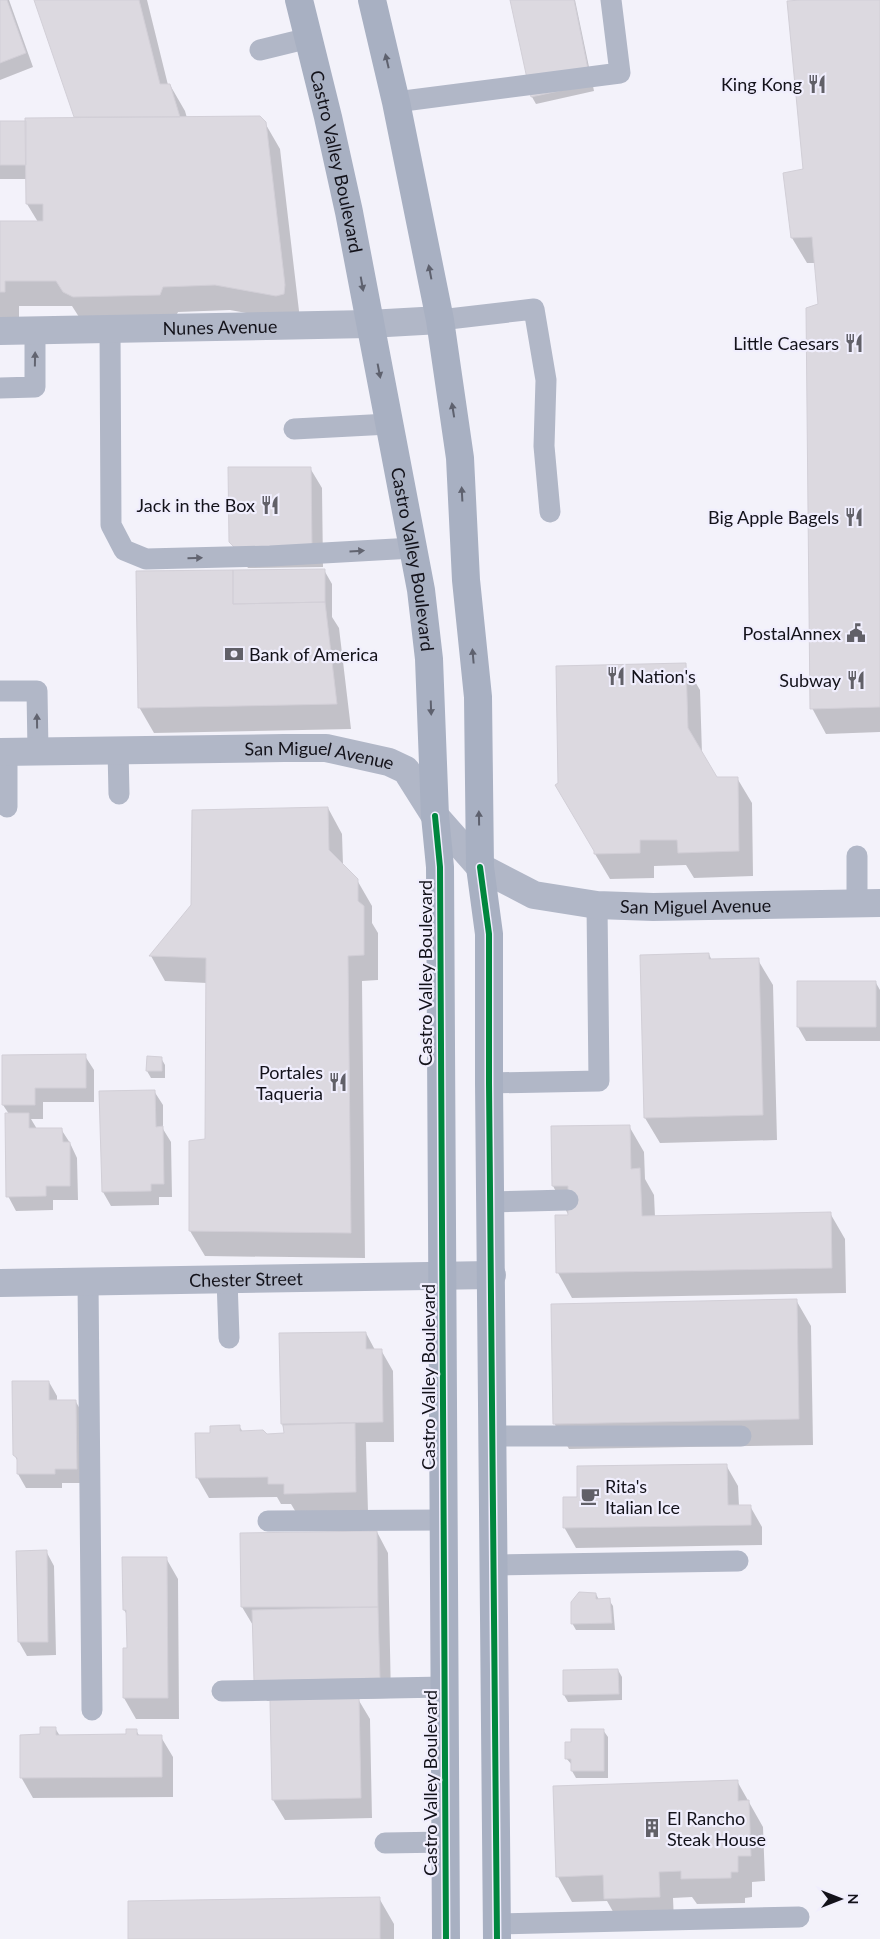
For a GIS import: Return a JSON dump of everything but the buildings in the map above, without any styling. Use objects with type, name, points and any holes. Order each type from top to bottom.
[{"type":"main road","name":"Castro Valley Boulevard","points":[[299,0],[349,212],[421,590],[429,658],[435,816],[440,867],[446,1939]]},
{"type":"main road","points":[[372,0],[396,102],[440,320],[460,458],[466,580],[478,697],[480,867],[489,934],[497,1932]]},
{"type":"street","name":"Nunes Avenue","points":[[0,331],[369,324],[440,320]]},
{"type":"street","name":"San Miguel Avenue","points":[[4,752],[326,748],[389,762],[406,770],[435,816],[480,867],[534,895],[597,904],[653,908],[868,903]]},
{"type":"street","name":"Chester Street","points":[[0,1283],[492,1276]]},
{"type":"lane","points":[[396,102],[620,73],[611,0]]},
{"type":"lane","points":[[260,50],[309,38]]},
{"type":"lane","points":[[440,320],[534,308],[546,380],[544,446],[550,512]]},
{"type":"lane","points":[[110,328],[111,525],[124,550],[146,559],[270,556],[413,548]]},
{"type":"lane","points":[[0,388],[35,387],[35,330]]},
{"type":"lane","points":[[294,429],[389,424]]},
{"type":"lane","points":[[0,691],[37,691],[38,751]]},
{"type":"lane","points":[[118,750],[119,794]]},
{"type":"lane","points":[[4,752],[7,807]]},
{"type":"lane","points":[[857,856],[868,903]]},
{"type":"lane","points":[[489,1083],[599,1082],[597,904]]},
{"type":"lane","points":[[490,1202],[568,1200]]},
{"type":"lane","points":[[227,1279],[229,1338]]},
{"type":"lane","points":[[88,1281],[92,1710]]},
{"type":"lane","points":[[493,1436],[741,1436]]},
{"type":"lane","points":[[268,1521],[443,1520]]},
{"type":"lane","points":[[494,1565],[738,1561]]},
{"type":"lane","points":[[222,1691],[444,1687]]},
{"type":"lane","points":[[385,1843],[446,1842]]},
{"type":"lane","points":[[497,1932],[799,1917]]},
{"type":"cycle path","points":[[435,816],[440,867],[446,1939]]},
{"type":"cycle path","points":[[480,867],[489,934],[497,1939]]},
{"type":"place","name":"King Kong","points":[[817,84]]},
{"type":"place","name":"Little Caesars","points":[[854,343]]},
{"type":"place","name":"Jack in the Box","points":[[270,505]]},
{"type":"place","name":"Big Apple Bagels","points":[[854,517]]},
{"type":"place","name":"PostalAnnex","points":[[856,633]]},
{"type":"place","name":"Bank of America","points":[[234,654]]},
{"type":"place","name":"Nation's","points":[[616,676]]},
{"type":"place","name":"Subway","points":[[856,680]]},
{"type":"place","name":"Portales Taqueria","points":[[338,1082]]},
{"type":"place","name":"Rita's Italian Ice","points":[[590,1496]]},
{"type":"place","name":"El Rancho Steak House","points":[[652,1828]]}]
